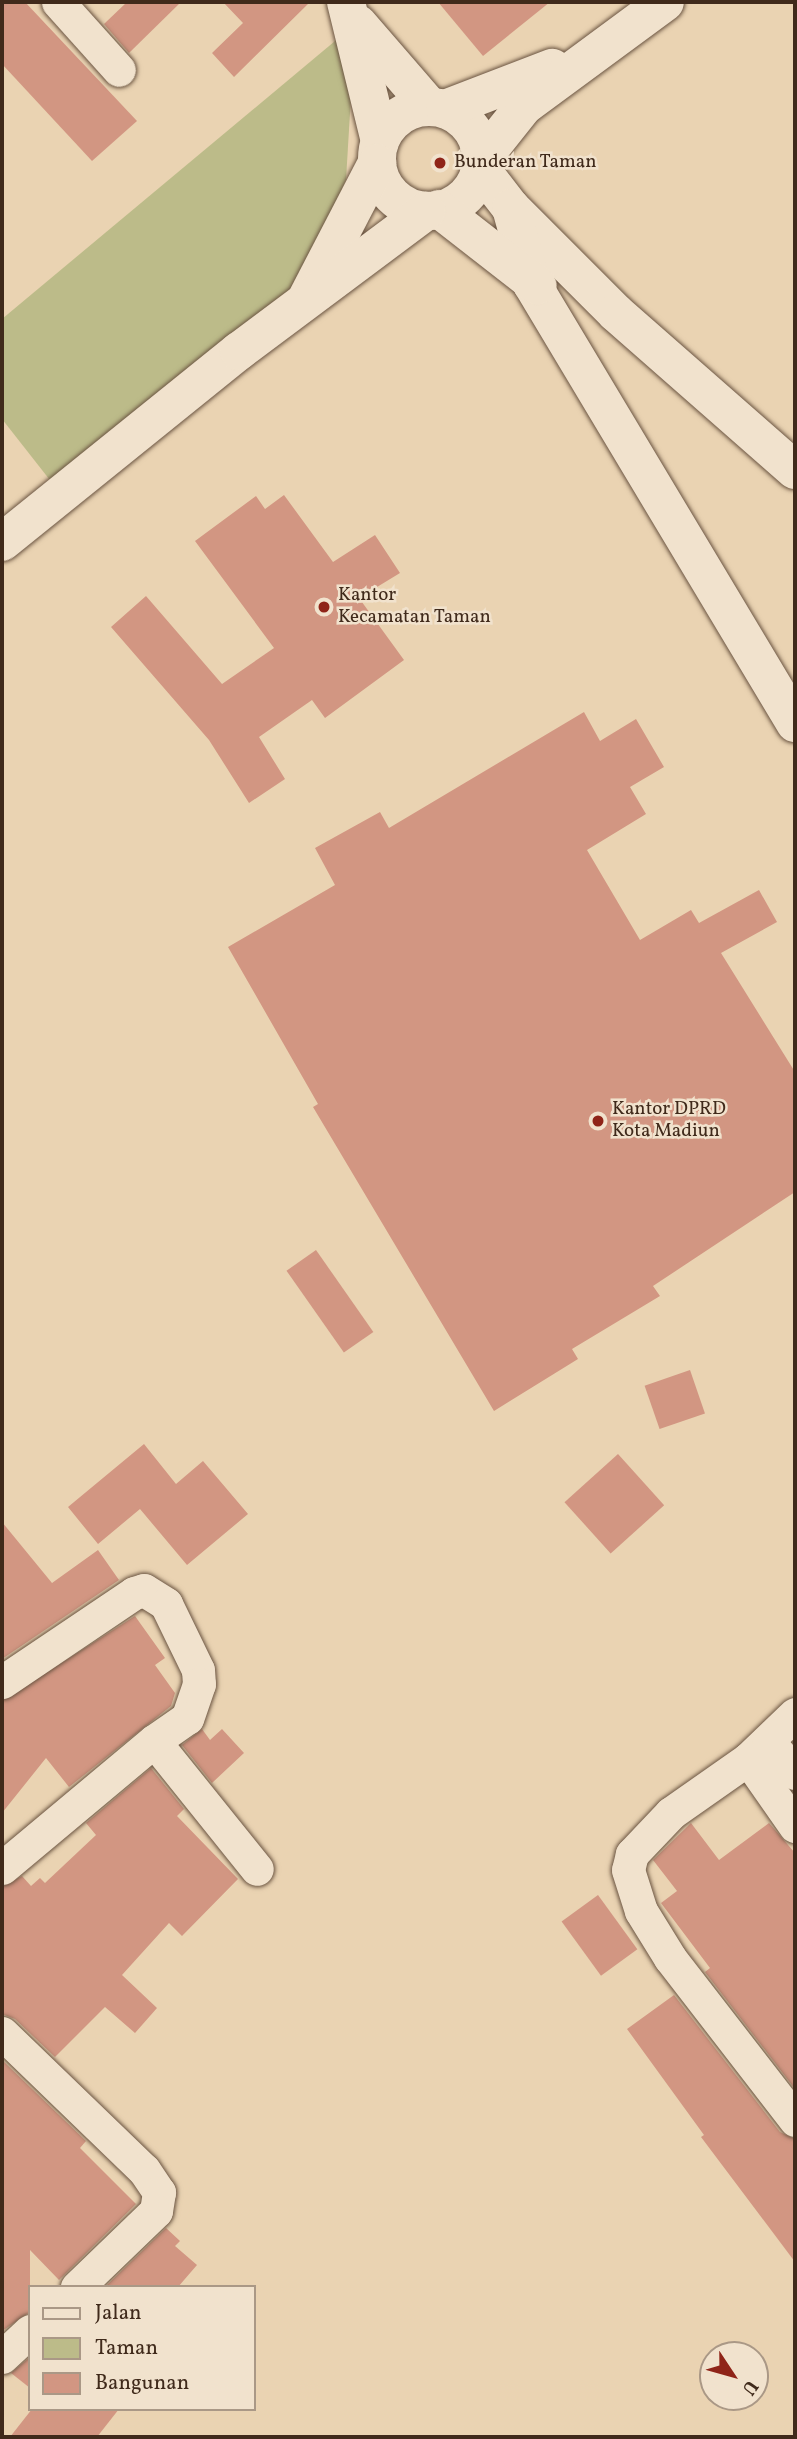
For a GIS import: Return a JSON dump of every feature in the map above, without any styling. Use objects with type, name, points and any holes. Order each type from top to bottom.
[{"type":"street","points":[[58,2],[119,70]]},
{"type":"street","points":[[2,542],[304,304],[432,210],[466,195],[480,164],[524,106],[665,2]]},
{"type":"street","points":[[349,9],[437,108],[472,128],[480,164],[511,208],[616,313],[795,470]]},
{"type":"street","points":[[349,9],[379,152],[393,196],[432,210],[532,284],[616,313]]},
{"type":"street","points":[[304,304],[399,116],[437,108],[600,49]]},
{"type":"street","points":[[511,208],[532,284],[795,723]]},
{"type":"street","points":[[2,1682],[27,1661],[144,1590],[166,1604],[198,1670],[199,1684],[187,1718],[154,1741],[2,1868]]},
{"type":"street","points":[[795,1714],[758,1750],[671,1813],[632,1854],[628,1870],[636,1900],[670,1958],[795,2120]]},
{"type":"street","points":[[154,1741],[257,1869]]},
{"type":"street","points":[[758,1750],[795,1773]]},
{"type":"street","points":[[758,1750],[795,1826]]},
{"type":"street","points":[[3,2038],[144,2170],[159,2192],[156,2211],[79,2285]]},
{"type":"street","points":[[2,2357],[28,2333]]},
{"type":"green space","points":[[341,36],[352,79],[346,180],[294,297],[53,484],[2,419],[2,319]]},
{"type":"building","points":[[2,2],[25,2],[137,121],[92,161],[2,64]]},
{"type":"building","points":[[127,2],[181,2],[129,53],[104,24]]},
{"type":"building","points":[[223,2],[310,2],[234,77],[212,53],[243,23]]},
{"type":"building","points":[[438,2],[550,2],[483,56]]},
{"type":"building","points":[[284,495],[333,562],[375,535],[400,573],[359,598],[404,660],[325,718],[312,700],[259,737],[285,779],[249,803],[209,740],[111,627],[146,596],[222,684],[274,648],[195,541],[256,496],[265,509]]},
{"type":"building","points":[[584,712],[600,741],[636,719],[664,767],[630,787],[646,814],[587,850],[640,940],[691,910],[699,923],[759,890],[777,922],[721,953],[795,1072],[795,1192],[653,1286],[660,1296],[572,1349],[578,1359],[494,1411],[313,1107],[318,1104],[228,947],[335,885],[315,848],[380,812],[389,828]]},
{"type":"building","points":[[316,1250],[373,1332],[344,1353],[287,1271]]},
{"type":"building","points":[[690,1370],[705,1413],[660,1429],[645,1386]]},
{"type":"building","points":[[144,1444],[176,1484],[203,1461],[248,1514],[187,1565],[140,1509],[98,1544],[68,1507]]},
{"type":"building","points":[[618,1454],[664,1505],[611,1553],[564,1502]]},
{"type":"building","points":[[2,1522],[52,1583],[98,1550],[119,1580],[2,1659]]},
{"type":"building","points":[[135,1616],[165,1658],[155,1665],[175,1693],[171,1706],[69,1787],[46,1758],[2,1813],[2,1701]]},
{"type":"building","points":[[202,1729],[210,1740],[222,1729],[244,1753],[212,1783],[182,1745]]},
{"type":"building","points":[[151,1768],[184,1809],[177,1816],[238,1879],[182,1936],[169,1923],[122,1975],[157,2008],[135,2033],[105,2007],[55,2057],[15,2019],[2,2014],[2,1887],[22,1876],[31,1886],[40,1878],[45,1883],[96,1835],[86,1823]]},
{"type":"building","points":[[691,1823],[719,1860],[769,1823],[795,1853],[795,2089],[705,1972],[710,1968],[661,1903],[677,1891],[653,1860]]},
{"type":"building","points":[[598,1895],[637,1949],[601,1976],[562,1921]]},
{"type":"building","points":[[674,1995],[780,2132],[795,2139],[795,2262],[701,2137],[704,2135],[627,2029]]},
{"type":"building","points":[[2,2060],[86,2141],[80,2148],[136,2204],[59,2280],[30,2250],[28,2313],[2,2331]]},
{"type":"building","points":[[166,2228],[180,2241],[175,2246],[197,2265],[180,2285],[107,2285]]},
{"type":"building","points":[[28,2359],[28,2386],[11,2373]]},
{"type":"building","points":[[30,2411],[117,2411],[97,2437],[10,2437]]},
{"type":"place","name":"Bunderan Taman","points":[[440,163]]},
{"type":"place","name":"Kantor Kecamatan Taman","points":[[324,607]]},
{"type":"place","name":"Kantor DPRD Kota Madiun","points":[[598,1121]]}]
